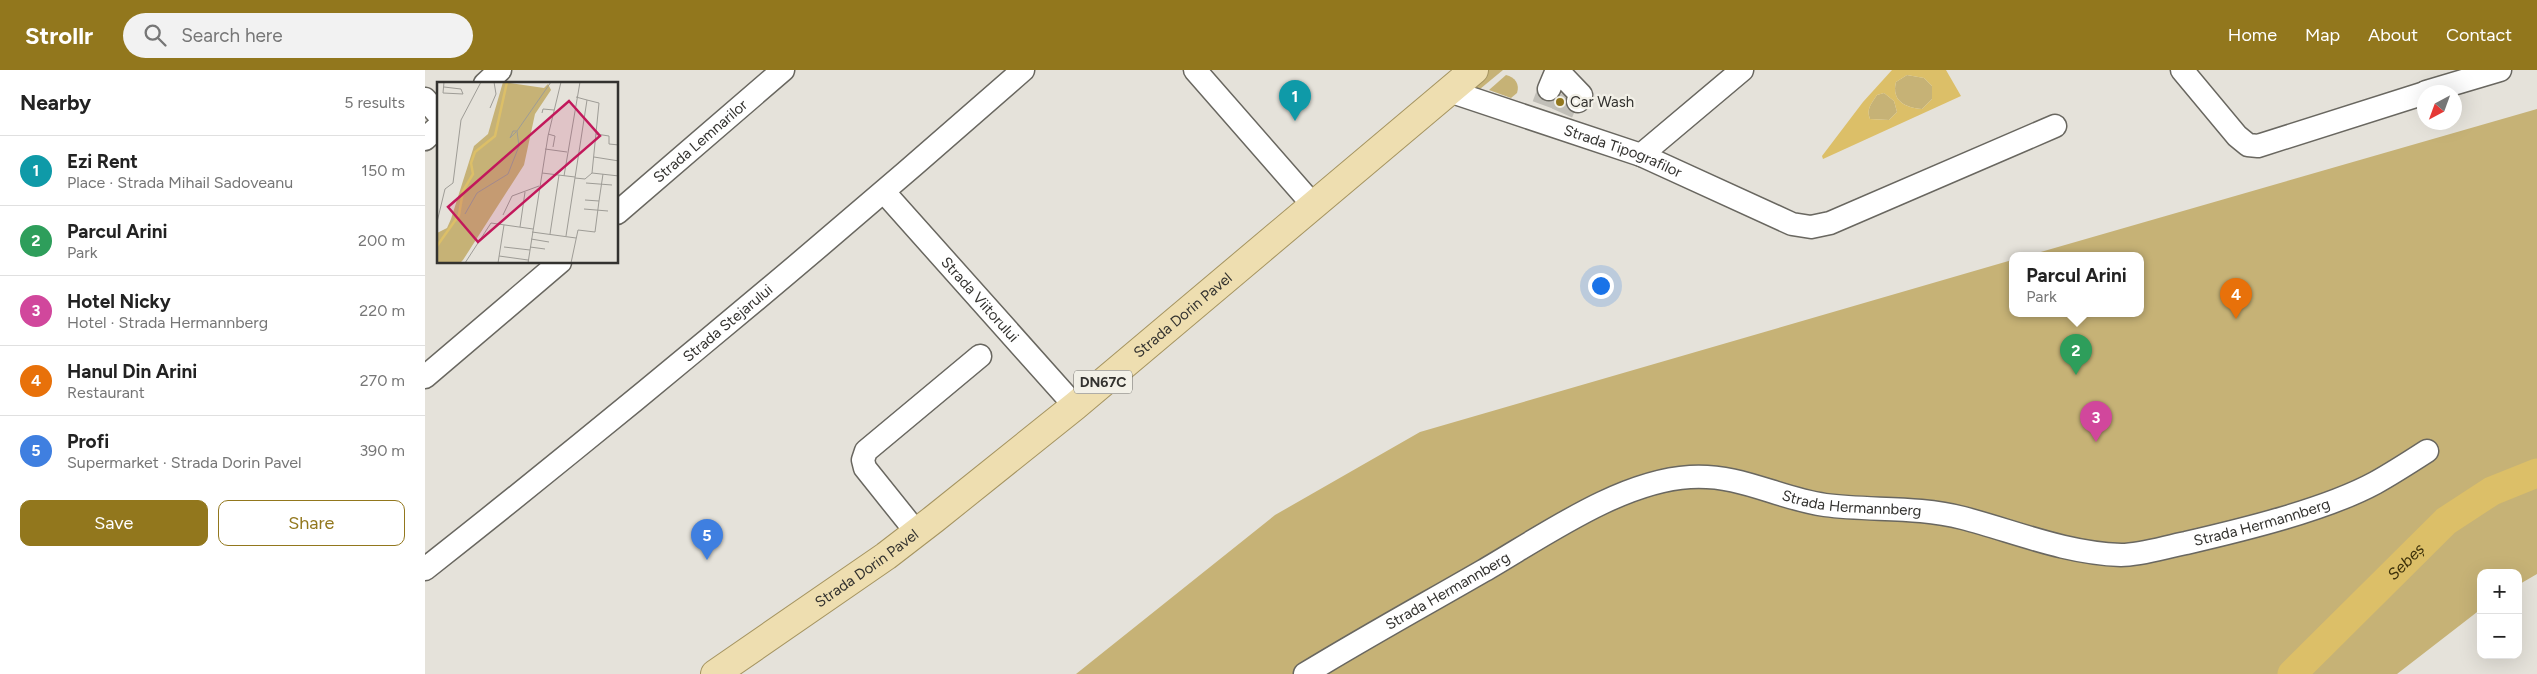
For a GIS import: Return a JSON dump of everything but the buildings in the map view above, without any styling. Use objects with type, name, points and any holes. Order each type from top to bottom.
[{"type":"main road","name":"Strada Dorin Pavel","points":[[715,674],[917,532],[1075,406],[1474,70]]},
{"type":"street","points":[[487,82],[500,70]]},
{"type":"street","name":"Strada Lemnarilor","points":[[619,211],[783,70]]},
{"type":"street","name":"Strada Stejarului","points":[[425,569],[626,409],[884,192],[1023,70]]},
{"type":"street","points":[[1195,70],[1314,206]]},
{"type":"street","points":[[1641,155],[1742,70]]},
{"type":"street","points":[[2182,70],[2237,136],[2249,145],[2272,144],[2417,96]]},
{"type":"street","points":[[2451,85],[2500,70]]},
{"type":"street","name":"Strada Tipografilor","points":[[1449,92],[1559,104],[1641,155],[1792,224],[1811,227],[1830,223],[2055,126]]},
{"type":"street","points":[[425,99],[437,113]]},
{"type":"street","points":[[425,139],[437,128]]},
{"type":"street","name":"Strada Viitorului","points":[[884,192],[1075,406]]},
{"type":"street","points":[[425,377],[558,264]]},
{"type":"street","points":[[917,532],[865,468],[863,460],[866,451],[980,356]]},
{"type":"street","name":"Strada Hermannberg","points":[[1305,674],[1601,503],[1659,482],[1689,477],[1729,478],[1809,502],[1918,509],[1963,518],[2052,545],[2088,552],[2125,555],[2199,540],[2316,506],[2373,484],[2427,451]]},
{"type":"shaded area","points":[[1489,70],[1503,70],[1480,89],[1473,88],[1474,83]]},
{"type":"shaded area","points":[[1892,70],[1946,70],[1961,96],[1823,159],[1822,156],[1863,102]],"holes":[[[1907,75],[1924,78],[1932,86],[1932,99],[1922,109],[1905,105],[1898,99],[1895,89],[1896,82]],[[1884,93],[1894,101],[1897,112],[1889,120],[1870,119],[1869,109],[1871,104],[1877,95]]]},
{"type":"shaded area","points":[[1506,75],[1514,79],[1517,84],[1517,93],[1511,98],[1489,90]]},
{"type":"shaded area","points":[[1907,75],[1924,78],[1932,86],[1932,99],[1922,109],[1905,105],[1898,99],[1895,89],[1896,82]]},
{"type":"shaded area","points":[[1884,93],[1894,101],[1897,112],[1889,120],[1870,119],[1869,109],[1871,104],[1877,95]]},
{"type":"shaded area","points":[[2537,109],[2537,574],[2522,583],[2522,569],[2477,569],[2477,612],[2397,674],[1076,674],[1275,515],[1420,432],[2009,261],[2009,317],[2144,317],[2144,252],[2041,252]]},
{"type":"waterway","name":"Sebeș","points":[[2292,674],[2446,521],[2492,491],[2537,473]]},
{"type":"tunnel","points":[[1543,105],[1549,89]]},
{"type":"tunnel","points":[[1562,113],[1569,97]]},
{"type":"place","name":"Car Wash","points":[[1560,102]]},
{"type":"place","name":"Ezi Rent","points":[[1295,121]]},
{"type":"place","name":"Hanul Din Arini","points":[[2236,319]]},
{"type":"place","name":"Parcul Arini","points":[[2076,375]]},
{"type":"place","name":"Hotel Nicky","points":[[2096,442]]},
{"type":"place","name":"Profi","points":[[707,560]]}]
